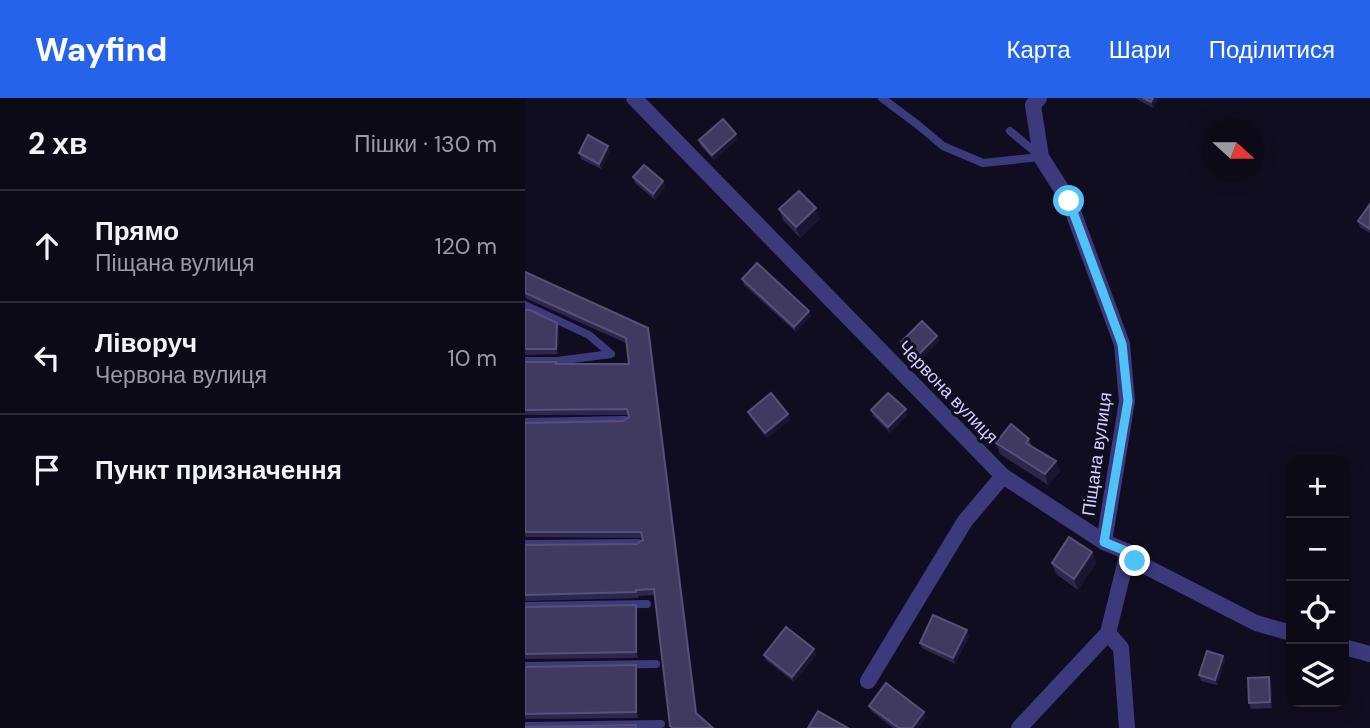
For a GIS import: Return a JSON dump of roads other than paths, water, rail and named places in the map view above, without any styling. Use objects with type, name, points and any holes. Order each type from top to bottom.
[{"type":"street","name":"Червона вулиця","points":[[634,98],[1003,476],[1104,542],[1128,552],[1135,561],[1256,623],[1286,632]]},
{"type":"street","name":"Піщана вулиця","points":[[1039,98],[1033,105],[1041,157],[1069,201],[1122,344],[1128,401],[1104,542]]},
{"type":"street","points":[[868,681],[965,521],[1003,476]]},
{"type":"street","points":[[1019,728],[1108,633],[1128,552]]},
{"type":"street","points":[[1108,633],[1121,648],[1127,728]]},
{"type":"street","points":[[1349,648],[1370,654]]},
{"type":"lane","points":[[882,98],[943,146],[983,163],[1041,157]]},
{"type":"lane","points":[[1010,131],[1041,157]]},
{"type":"lane","points":[[525,305],[589,335],[611,354],[557,361],[525,361]]},
{"type":"lane","points":[[525,422],[625,420]]},
{"type":"lane","points":[[525,544],[639,543]]},
{"type":"lane","points":[[525,606],[647,604]]},
{"type":"lane","points":[[525,666],[656,664]]},
{"type":"lane","points":[[525,726],[661,724]]}]
